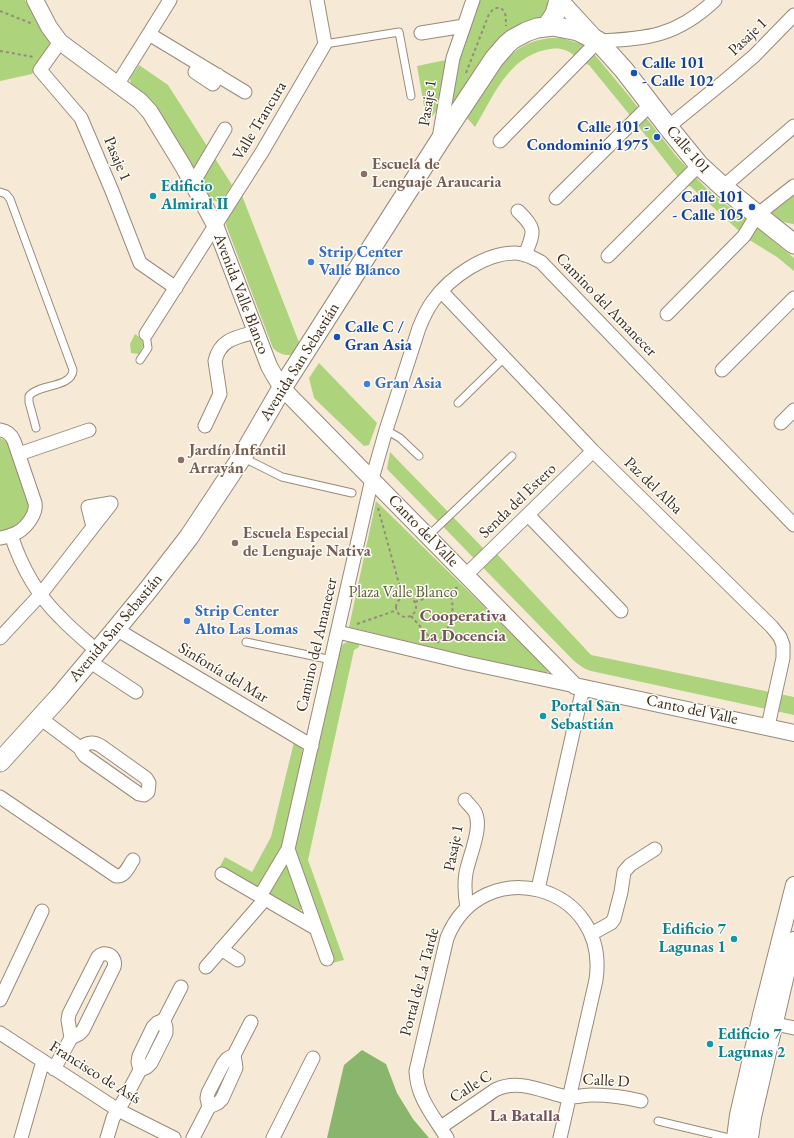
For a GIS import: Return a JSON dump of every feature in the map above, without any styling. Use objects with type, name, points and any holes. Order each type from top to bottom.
[{"type":"main road","points":[[547,26],[555,14],[560,0]]},
{"type":"main road","name":"Avenida San Sebastián","points":[[0,762],[40,718],[116,629],[189,537],[242,457],[282,388],[439,142],[490,65],[507,44],[519,35],[547,26],[568,28],[588,35],[598,41]]},
{"type":"main road","name":"Calle 101","points":[[598,41],[624,70],[699,165],[757,215],[786,231],[794,244]]},
{"type":"street","name":"Avenida Valle Blanco","points":[[35,0],[49,27],[60,42],[140,101],[150,112],[193,183],[215,225],[272,371],[282,388]]},
{"type":"street","points":[[117,84],[170,0]]},
{"type":"street","points":[[317,0],[326,44]]},
{"type":"street","name":"Pasaje 1","points":[[439,142],[453,58],[473,0]]},
{"type":"street","points":[[560,0],[598,41]]},
{"type":"street","points":[[500,141],[598,41],[644,38],[670,31],[691,20],[715,0]]},
{"type":"street","name":"Pasaje 1","points":[[668,127],[754,56],[794,15]]},
{"type":"street","points":[[421,33],[464,26]]},
{"type":"street","points":[[149,34],[199,64],[194,72],[213,84],[218,76],[245,92]]},
{"type":"street","name":"Pasaje 1","points":[[60,42],[47,58],[40,70],[81,118],[112,191],[140,263],[176,288]]},
{"type":"street","name":"Valle Trancura","points":[[146,334],[262,152],[326,44]]},
{"type":"street","points":[[556,198],[651,104]]},
{"type":"street","points":[[723,187],[794,126]]},
{"type":"street","points":[[193,183],[225,129]]},
{"type":"street","points":[[608,256],[699,165]]},
{"type":"street","points":[[667,314],[744,236],[757,215],[794,186]]},
{"type":"street","points":[[518,211],[530,224],[533,230],[525,255]]},
{"type":"street","name":"Camino del Amanecer","points":[[206,967],[262,898],[288,849],[332,660],[342,633],[372,479],[386,430],[425,313],[441,291],[460,274],[484,260],[507,254],[516,253],[525,255],[541,262],[794,525]]},
{"type":"street","name":"Paz del Alba","points":[[441,291],[593,451],[772,627],[780,637],[783,645],[783,658],[768,726]]},
{"type":"street","points":[[722,370],[794,298]]},
{"type":"street","points":[[205,426],[220,394],[215,361],[216,356],[223,345],[230,339],[256,332]]},
{"type":"street","name":"Canto del Valle","points":[[282,388],[469,578],[579,687],[768,726],[794,733]]},
{"type":"street","points":[[781,423],[794,410]]},
{"type":"street","points":[[0,430],[7,432],[13,437],[36,509],[35,514],[24,528],[17,533],[5,537],[40,595],[93,656],[136,692]]},
{"type":"street","points":[[19,454],[89,430]]},
{"type":"street","name":"Senda del Estero","points":[[469,578],[528,515],[593,451]]},
{"type":"street","points":[[528,515],[621,611]]},
{"type":"street","points":[[0,638],[40,595],[93,527]]},
{"type":"street","name":"Sinfonía del Mar","points":[[116,629],[312,746]]},
{"type":"street","points":[[342,633],[467,663],[579,687],[538,889]]},
{"type":"street","points":[[40,718],[80,748],[85,756],[139,794],[144,795],[148,792],[149,784],[146,778],[101,746],[88,743],[80,748]]},
{"type":"street","points":[[0,797],[116,876],[124,873],[133,860]]},
{"type":"street","name":"Pasaje 1","points":[[464,800],[475,812],[477,824],[466,877],[465,891],[468,907]]},
{"type":"street","points":[[288,849],[327,959]]},
{"type":"street","points":[[591,934],[611,923],[614,919],[626,868],[654,849]]},
{"type":"street","points":[[222,874],[315,928]]},
{"type":"street","points":[[736,1138],[736,1127],[748,1104],[768,1020],[794,885]]},
{"type":"street","name":"Portal de La Tarde","points":[[444,1133],[421,1096],[416,1071],[447,938],[455,921],[468,907],[487,895],[498,891],[518,888],[538,889],[555,896],[570,906],[582,919],[591,934],[597,952],[597,971],[560,1138]]},
{"type":"street","points":[[0,1000],[42,911]]},
{"type":"street","points":[[768,1020],[794,940]]},
{"type":"street","points":[[221,949],[238,960]]},
{"type":"street","points":[[54,1068],[71,1038],[84,1030],[114,968],[115,962],[108,954],[102,953],[98,957],[69,1014],[68,1020],[71,1038]]},
{"type":"street","points":[[107,1138],[111,1124],[140,1070],[138,1062],[139,1056],[153,1026],[164,1020],[181,987]]},
{"type":"street","points":[[768,1020],[794,1028]]},
{"type":"street","points":[[193,1138],[209,1107],[218,1103],[222,1099],[236,1068],[234,1055],[251,1022]]},
{"type":"street","name":"Francisco de Asís","points":[[0,1034],[118,1110],[174,1138]]},
{"type":"street","points":[[274,1138],[312,1058]]},
{"type":"street","points":[[22,1138],[43,1061]]},
{"type":"street","name":"Calle C","points":[[444,1133],[495,1090],[506,1086],[524,1085],[569,1097]]},
{"type":"street","name":"Calle D","points":[[569,1097],[605,1095],[641,1101]]},
{"type":"street","points":[[748,1104],[750,1138]]},
{"type":"lane","points":[[326,44],[399,32],[411,96]]},
{"type":"lane","points":[[0,192],[6,194],[10,199],[73,370],[72,375],[66,381],[34,392],[29,396],[29,402],[36,428]]},
{"type":"lane","points":[[140,360],[148,348],[146,334]]},
{"type":"lane","points":[[458,403],[504,358]]},
{"type":"lane","points":[[386,430],[400,438],[419,456]]},
{"type":"lane","points":[[428,536],[512,456]]},
{"type":"lane","points":[[242,457],[282,477],[352,493]]},
{"type":"lane","points":[[246,642],[332,660]]},
{"type":"lane","points":[[658,1122],[729,1138]]},
{"type":"path","points":[[0,11],[38,26],[49,27]]},
{"type":"path","points":[[0,51],[47,58]]},
{"type":"path","points":[[378,508],[403,598]]},
{"type":"path","points":[[415,602],[450,590],[469,578]]},
{"type":"path","points":[[411,616],[436,644],[446,632],[453,611],[450,590]]},
{"type":"path","points":[[407,597],[415,602],[416,609],[411,616],[402,616],[397,610],[397,603],[403,598],[407,597]]},
{"type":"path","points":[[342,633],[348,627],[397,610]]},
{"type":"path","points":[[449,626],[453,627]]},
{"type":"green space","points":[[0,0],[25,0],[51,44],[50,50],[32,74],[0,81]]},
{"type":"green space","points":[[475,0],[547,0],[550,3],[545,18],[531,22],[445,123],[452,79]]},
{"type":"green space","points":[[550,38],[561,38],[582,44],[595,55],[677,157],[705,187],[794,258],[794,271],[777,257],[749,240],[690,186],[686,187],[677,178],[639,127],[629,117],[629,114],[589,65],[585,64],[566,50],[545,50],[532,54],[521,61],[503,80],[475,127],[467,118],[486,85],[501,64],[520,48],[534,41]]},
{"type":"green space","points":[[446,60],[437,110],[427,123],[417,66]]},
{"type":"green space","points":[[139,65],[168,85],[232,185],[225,196],[219,200],[212,200],[208,197],[150,99],[131,85],[130,78]]},
{"type":"green space","points":[[794,191],[794,224],[787,223],[766,214]]},
{"type":"green space","points":[[241,193],[300,345],[295,354],[283,354],[273,348],[226,225],[227,216]]},
{"type":"green space","points":[[135,334],[142,339],[143,346],[139,354],[131,353],[130,344]]},
{"type":"green space","points":[[319,363],[377,423],[369,445],[364,446],[314,398],[309,378]]},
{"type":"green space","points":[[0,438],[8,442],[30,502],[29,511],[19,523],[14,527],[0,532]]},
{"type":"green space","points":[[390,452],[484,549],[496,553],[591,655],[794,697],[794,715],[591,671],[582,667],[573,660],[387,469]]},
{"type":"green space","name":"Plaza Valle Blanco","points":[[376,501],[549,670],[545,675],[349,627]]},
{"type":"green space","points":[[349,641],[359,643],[359,647],[354,650],[308,860],[344,960],[332,963],[292,855],[340,649],[343,644]]},
{"type":"green space","points":[[294,742],[301,747],[304,755],[282,845],[257,888],[254,888],[219,868],[225,857],[252,872],[271,837]]},
{"type":"green space","points":[[286,859],[302,908],[298,913],[268,896]]},
{"type":"green space","points":[[362,1050],[386,1064],[397,1093],[413,1119],[429,1138],[327,1138],[344,1065]]},
{"type":"place","name":"Calle 101 - Calle 102","points":[[634,73]]},
{"type":"place","name":"Calle 101 - Condominio 1975","points":[[657,137]]},
{"type":"place","name":"Escuela de Lenguaje Araucaria","points":[[364,174]]},
{"type":"place","name":"Edificio Almiral II","points":[[153,196]]},
{"type":"place","name":"Calle 101 - Calle 105","points":[[752,207]]},
{"type":"place","name":"Strip Center Valle Blanco","points":[[311,262]]},
{"type":"place","name":"Calle C / Gran Asia","points":[[337,337]]},
{"type":"place","name":"Gran Asia","points":[[367,384]]},
{"type":"place","name":"Jardín Infantil Arrayán","points":[[181,460]]},
{"type":"place","name":"Escuela Especial de Lenguaje Nativa","points":[[235,543]]},
{"type":"place","name":"Strip Center Alto Las Lomas","points":[[187,621]]},
{"type":"place","name":"Portal San Sebastián","points":[[543,716]]},
{"type":"place","name":"Edificio 7 Lagunas 1","points":[[734,939]]},
{"type":"place","name":"Edificio 7 Lagunas 2","points":[[710,1044]]},
{"type":"district","name":"Cooperativa La Docencia","points":[[463,626]]},
{"type":"district","name":"La Batalla","points":[[525,1116]]}]
